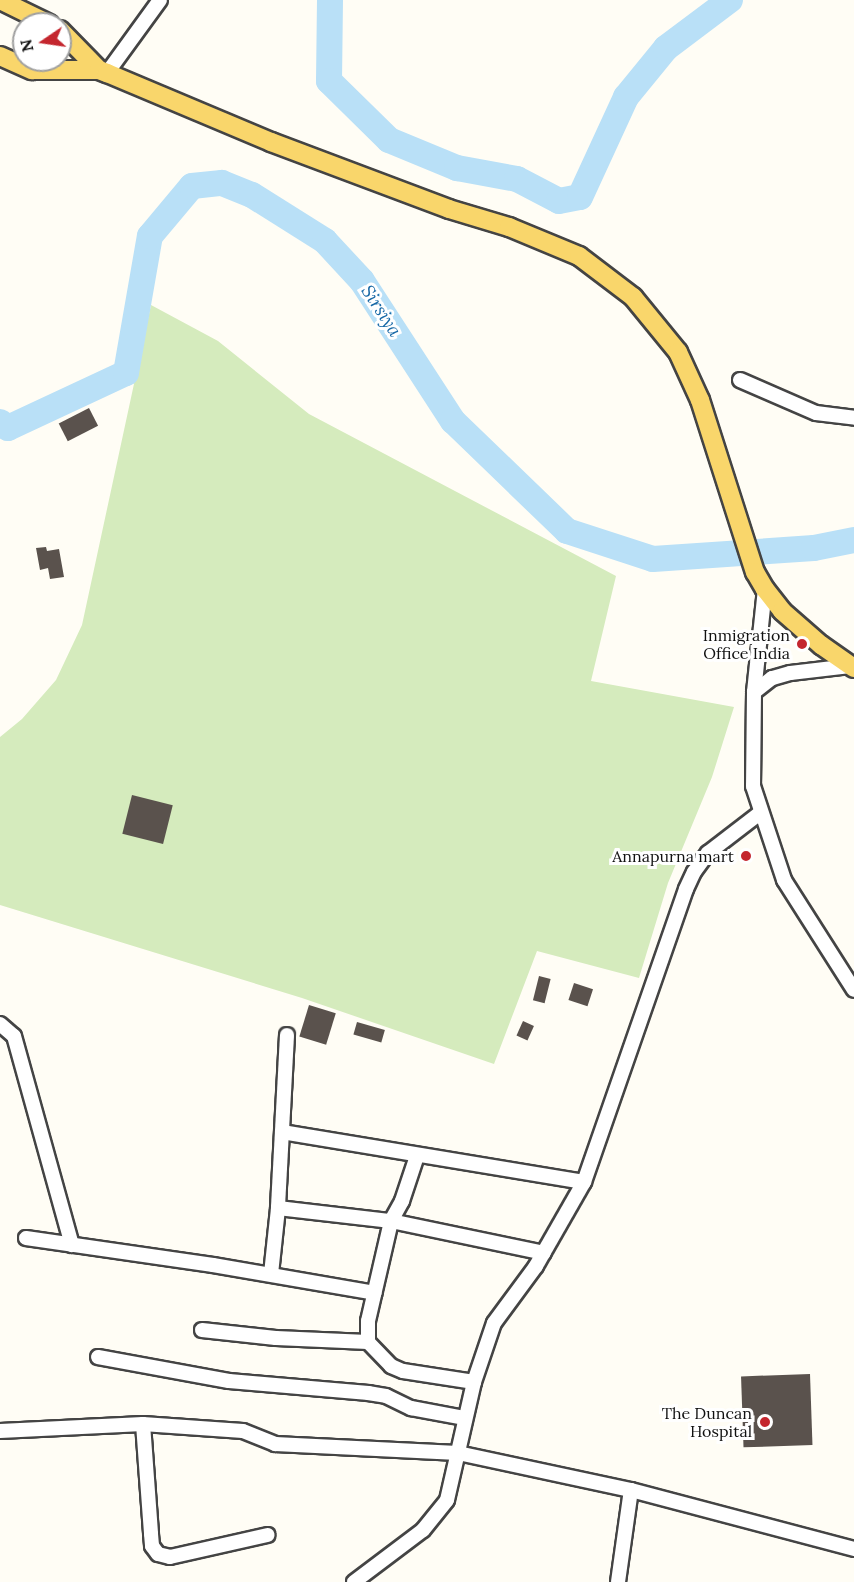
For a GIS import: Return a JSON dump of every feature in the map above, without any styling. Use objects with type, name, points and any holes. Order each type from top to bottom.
[{"type":"main road","points":[[0,0],[24,12]]},
{"type":"main road","points":[[72,41],[103,71],[271,142],[449,209],[510,227],[579,256],[633,297],[678,351],[700,400],[756,572],[765,590],[782,611],[852,667]]},
{"type":"main road","points":[[0,56],[32,70],[103,71]]},
{"type":"street","points":[[103,71],[160,0]]},
{"type":"street","points":[[740,380],[816,413],[854,418]]},
{"type":"street","points":[[765,590],[754,692],[753,786],[760,813],[784,880],[854,990]]},
{"type":"street","points":[[754,692],[772,678],[852,667]]},
{"type":"street","points":[[354,1582],[423,1530],[447,1500],[474,1382],[494,1323],[544,1254],[584,1182],[694,872],[708,853],[760,813]]},
{"type":"street","points":[[0,1024],[14,1036],[72,1245]]},
{"type":"street","points":[[271,1274],[278,1208],[287,1035]]},
{"type":"street","points":[[282,1132],[584,1182]]},
{"type":"street","points":[[368,1342],[368,1321],[391,1221],[402,1201],[417,1156]]},
{"type":"street","points":[[278,1208],[391,1221],[544,1254]]},
{"type":"street","points":[[26,1238],[271,1274],[375,1293]]},
{"type":"street","points":[[202,1330],[276,1338],[368,1342],[391,1366],[403,1371],[474,1382]]},
{"type":"street","points":[[98,1357],[229,1381],[368,1393],[386,1396],[411,1408],[465,1418]]},
{"type":"street","points":[[143,1424],[152,1546],[158,1554],[170,1557],[268,1534]]},
{"type":"street","points":[[0,1431],[143,1424],[243,1431],[275,1444],[458,1453],[631,1490],[854,1549]]},
{"type":"street","points":[[618,1582],[631,1490]]},
{"type":"green space","points":[[151,305],[218,341],[309,414],[616,576],[591,681],[734,707],[712,777],[668,883],[639,978],[537,951],[494,1064],[302,998],[0,905],[0,737],[22,719],[56,680],[82,625]]},
{"type":"building","points":[[89,408],[98,426],[68,441],[59,423]]},
{"type":"building","points":[[46,547],[47,551],[59,549],[64,577],[50,579],[48,568],[40,570],[36,548]]},
{"type":"building","points":[[132,795],[173,805],[163,844],[122,834]]},
{"type":"building","points":[[539,976],[551,979],[545,1003],[533,1000]]},
{"type":"building","points":[[574,983],[593,989],[587,1006],[568,1000]]},
{"type":"building","points":[[309,1005],[336,1013],[326,1045],[299,1037]]},
{"type":"building","points":[[523,1021],[534,1026],[527,1040],[516,1036]]},
{"type":"building","points":[[357,1022],[385,1030],[381,1042],[353,1034]]},
{"type":"building","points":[[810,1374],[812,1445],[744,1447],[741,1376]]},
{"type":"waterway","name":"Sirsiya","points":[[330,0],[329,81],[389,140],[457,168],[517,179],[559,201],[580,197],[626,97],[666,48],[730,0]]},
{"type":"waterway","name":"Sirsiya","points":[[0,422],[8,428],[126,373],[150,236],[192,186],[222,183],[252,195],[325,241],[362,281],[453,421],[567,531],[653,559],[814,548],[854,540]]},
{"type":"place","name":"Inmigration Office India","points":[[802,644]]},
{"type":"place","name":"Annapurna mart","points":[[746,856]]},
{"type":"place","name":"The Duncan Hospital","points":[[765,1422]]}]
